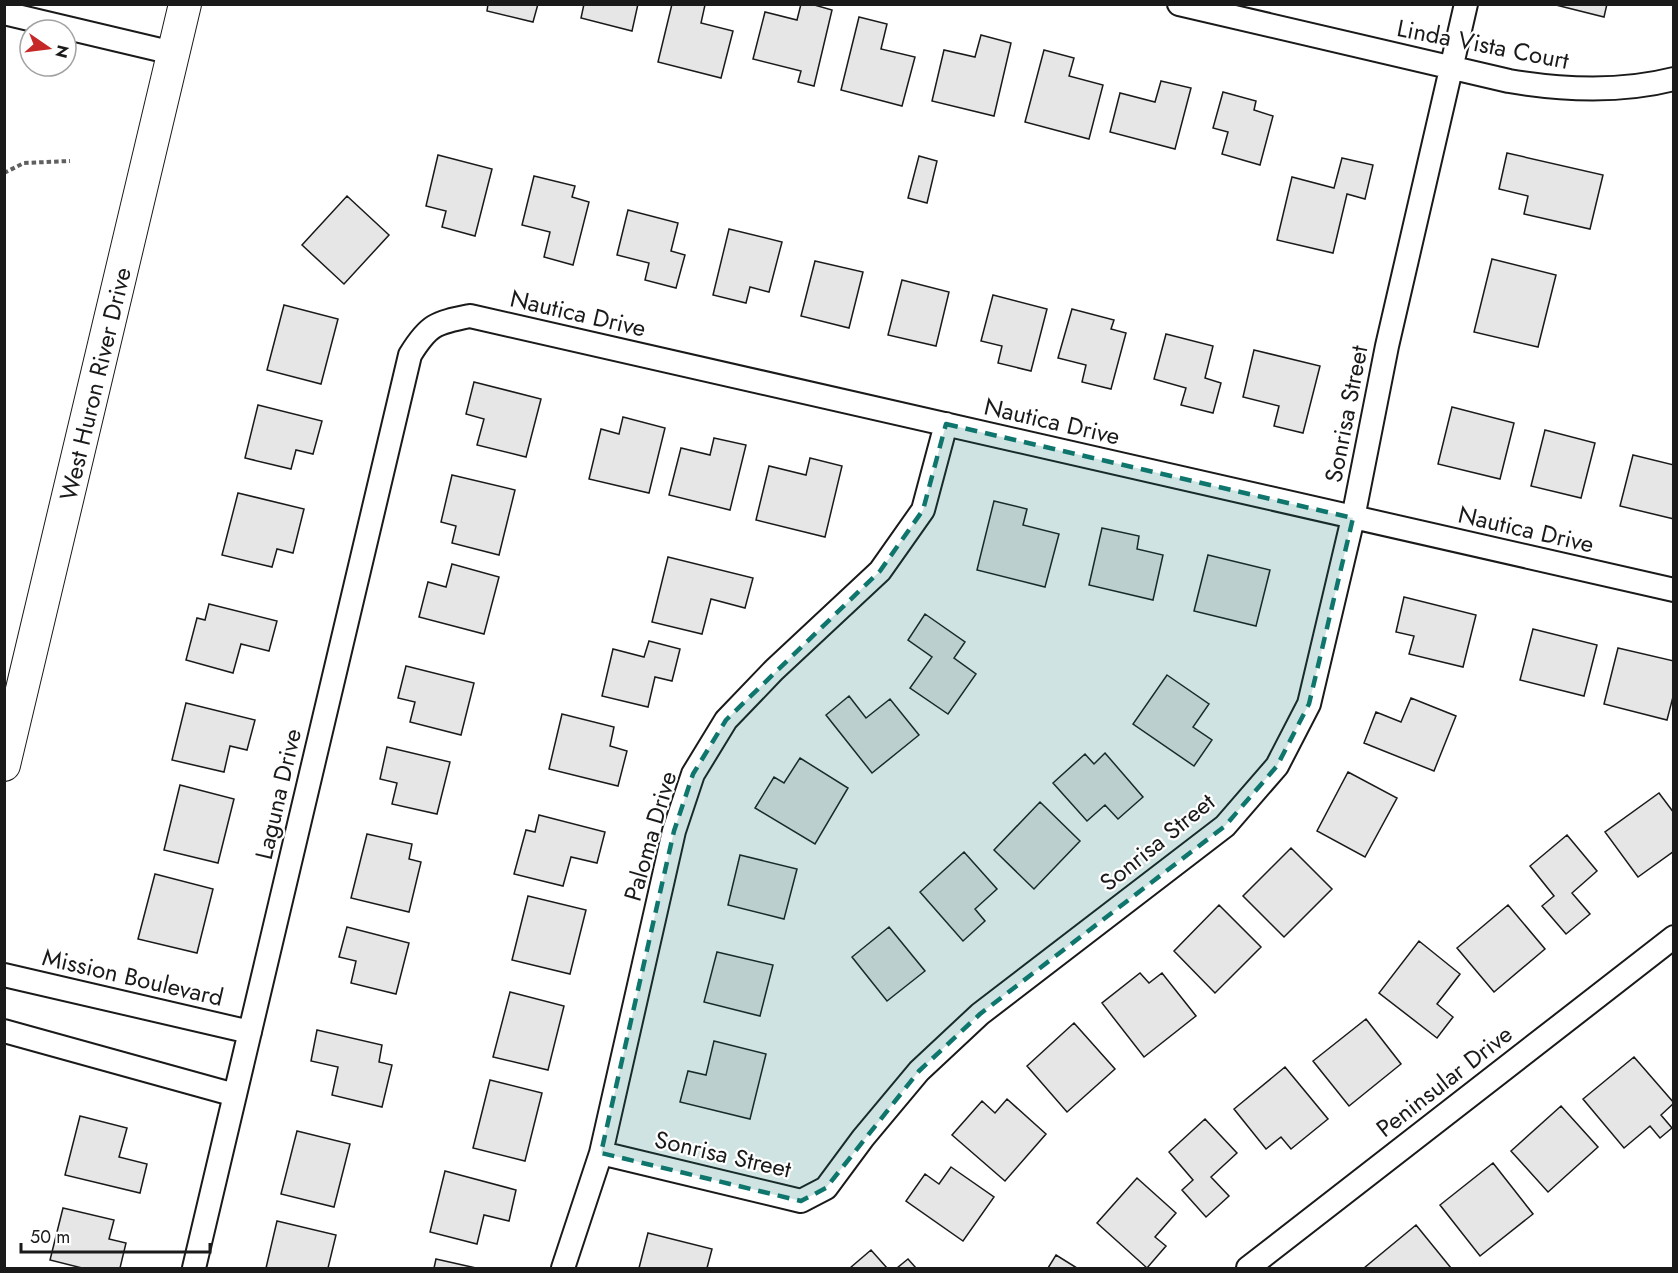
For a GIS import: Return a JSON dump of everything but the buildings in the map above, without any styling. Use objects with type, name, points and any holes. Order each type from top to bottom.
[{"type":"main road","name":"West Huron River Drive","points":[[4,765],[185,4]]},
{"type":"street","name":"Linda Vista Court","points":[[1179,4],[1509,81],[1574,89],[1618,88],[1674,79]]},
{"type":"street","name":"Sonrisa Street","points":[[601,1153],[801,1201],[826,1188],[862,1138],[919,1071],[980,1014],[1226,826],[1277,766],[1309,704],[1353,518],[1389,334],[1466,4]]},
{"type":"street","points":[[4,14],[173,53]]},
{"type":"street","name":"Nautica Drive","points":[[422,335],[440,322],[470,316],[1674,590]]},
{"type":"street","name":"Laguna Drive","points":[[194,1269],[410,355],[422,335]]},
{"type":"street","name":"Paloma Drive","points":[[563,1269],[601,1153],[674,831],[693,774],[726,720],[774,670],[880,571],[923,510],[946,424]]},
{"type":"street","name":"Peninsular Drive","points":[[1248,1269],[1674,937]]},
{"type":"street","name":"Mission Boulevard","points":[[4,975],[250,1032]]},
{"type":"street","points":[[4,1031],[235,1095]]},
{"type":"path","points":[[4,173],[24,163],[70,161]]},
{"type":"highlighted area","points":[[946,424],[1353,518],[1309,704],[1277,766],[1225,826],[980,1014],[919,1071],[826,1188],[801,1201],[601,1153],[674,831],[693,774],[726,720],[880,571],[923,510]]}]
